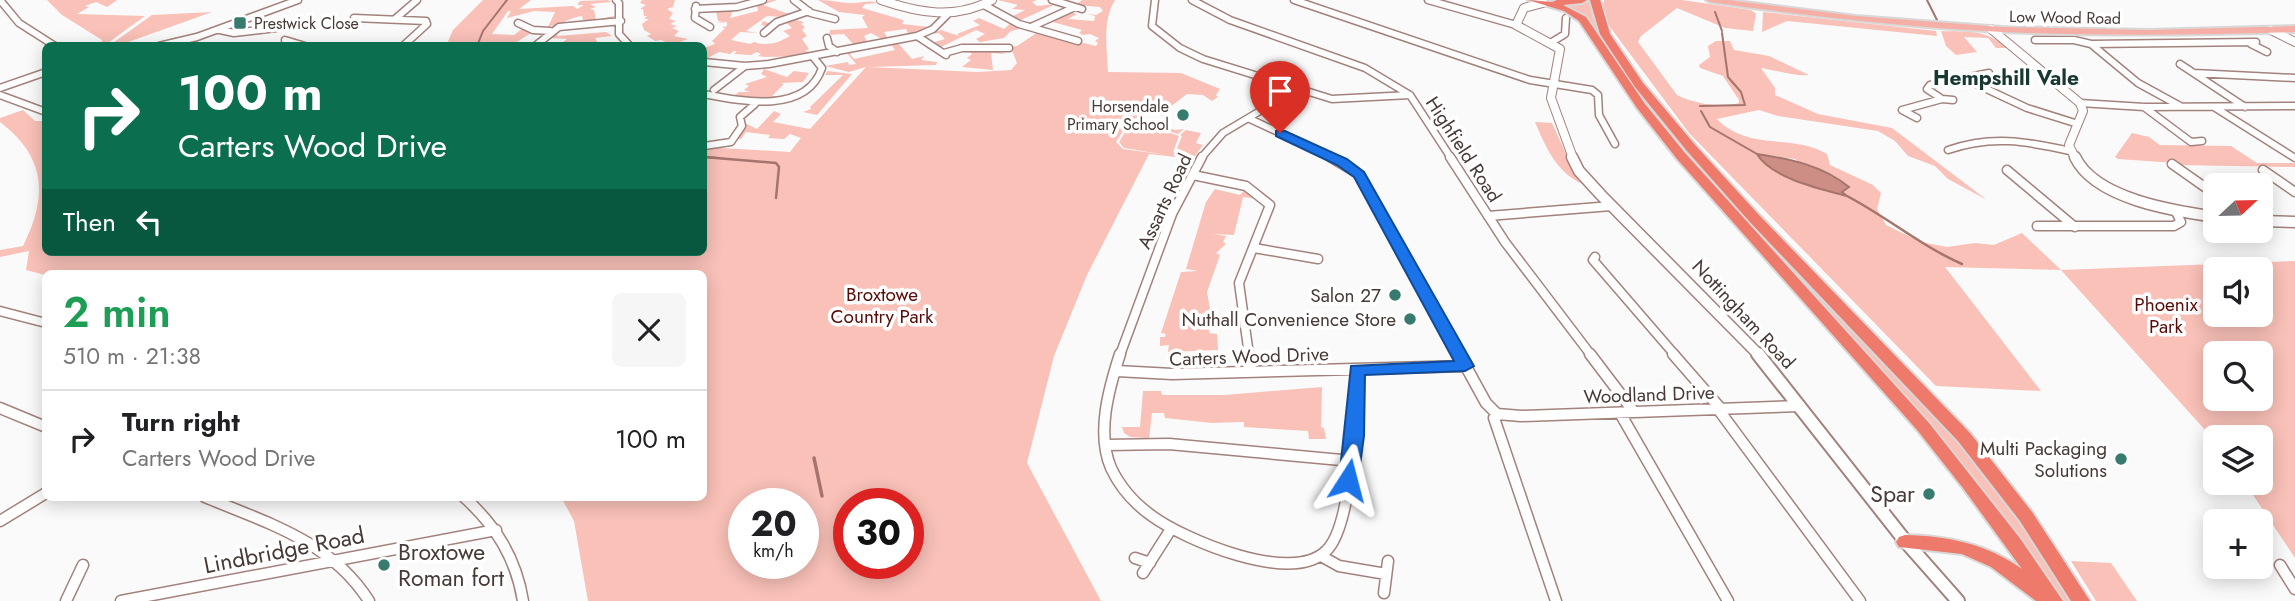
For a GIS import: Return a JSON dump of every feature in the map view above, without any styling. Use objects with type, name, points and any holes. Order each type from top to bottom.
[{"type":"highway","points":[[1543,1],[1582,0]]},
{"type":"highway","points":[[1595,0],[1593,12],[1656,109],[1699,159],[1963,437],[2025,514],[2081,601]]},
{"type":"highway","points":[[1543,1],[1567,9],[1583,19],[1634,96],[1681,156],[1947,455],[2015,543],[2054,601]]},
{"type":"highway","points":[[1905,542],[1953,544],[1987,554],[2018,574],[2049,601]]},
{"type":"highway","points":[[1987,554],[2003,553],[2015,543]]},
{"type":"main road","name":"Low Wood Road","points":[[1710,0],[1873,21],[1992,29],[2183,33],[2295,29]]},
{"type":"street","points":[[0,0],[19,23],[49,42]]},
{"type":"street","points":[[174,42],[218,30],[298,0]]},
{"type":"street","points":[[394,19],[417,0]]},
{"type":"street","points":[[617,0],[621,21],[618,32],[626,42]]},
{"type":"street","points":[[698,31],[708,27],[695,18],[696,7],[737,7],[763,0]]},
{"type":"street","points":[[794,0],[824,20],[835,19]]},
{"type":"street","points":[[881,0],[947,15],[985,5],[992,0]]},
{"type":"street","points":[[1031,27],[1079,8],[1057,0]]},
{"type":"street","points":[[1155,0],[1153,26],[1180,48],[1227,68],[1335,100],[1410,95]]},
{"type":"street","name":"Highfield Road","points":[[1192,0],[1230,20],[1365,68],[1410,95],[1488,216],[1634,412]]},
{"type":"street","points":[[1294,0],[1530,80],[1580,86],[1598,95],[1599,114],[1615,144]]},
{"type":"street","points":[[1427,0],[1494,22],[1516,25],[1552,42],[1565,34],[1566,18]]},
{"type":"street","points":[[1519,0],[1524,8]]},
{"type":"street","points":[[1516,25],[1524,8],[1543,1]]},
{"type":"street","points":[[985,5],[1031,27],[1078,41]]},
{"type":"street","points":[[777,30],[766,31],[777,22],[809,11]]},
{"type":"street","points":[[707,62],[746,66],[814,58],[917,36],[935,27],[947,15]]},
{"type":"street","points":[[345,20],[356,16],[420,19],[427,23],[407,42]]},
{"type":"street","points":[[531,21],[521,23],[533,30],[550,32]]},
{"type":"street","points":[[539,42],[550,32],[563,26],[621,21]]},
{"type":"street","points":[[218,30],[234,33],[271,28]]},
{"type":"street","points":[[1992,29],[2080,103],[2083,111],[2069,140],[2070,151],[2076,161],[2101,183],[2143,202],[2203,215]]},
{"type":"street","points":[[2271,30],[2295,42]]},
{"type":"street","points":[[917,36],[931,48],[946,55],[974,46],[1009,48]]},
{"type":"street","points":[[827,38],[829,46],[837,52]]},
{"type":"street","points":[[285,40],[292,42]]},
{"type":"street","points":[[2035,40],[2074,40],[2091,44],[2138,83],[2180,106]]},
{"type":"street","name":"Nottingham Road","points":[[1552,42],[1561,54],[1552,83],[1553,105],[1579,170],[1611,206],[1732,327],[1802,406],[1905,542],[1958,601]]},
{"type":"street","points":[[2091,44],[2253,42],[2267,52]]},
{"type":"street","points":[[707,95],[755,104],[779,102],[800,93],[821,73],[822,68],[814,58]]},
{"type":"street","points":[[2096,59],[2107,59]]},
{"type":"street","points":[[2180,64],[2245,107]]},
{"type":"street","points":[[714,90],[726,86],[746,66]]},
{"type":"street","points":[[1942,99],[1930,93],[1927,89],[1930,85],[1989,72]]},
{"type":"street","points":[[2193,72],[2294,79]]},
{"type":"street","points":[[1,87],[42,73]]},
{"type":"street","points":[[1963,78],[2027,108],[2078,124]]},
{"type":"street","name":"Assarts Road","points":[[1297,89],[1214,139],[1193,175],[1166,228],[1140,297],[1105,414],[1106,444],[1108,461],[1122,485],[1137,503],[1171,529],[1204,545],[1256,557],[1296,562],[1321,555]]},
{"type":"street","points":[[0,95],[42,111]]},
{"type":"street","points":[[1916,118],[1902,110],[1942,99],[1953,100]]},
{"type":"street","points":[[2080,103],[2144,107],[2295,106]]},
{"type":"street","points":[[707,146],[731,142],[742,126],[740,117],[755,104]]},
{"type":"street","points":[[2144,107],[2191,142],[2202,141]]},
{"type":"street","points":[[2214,107],[2255,130],[2292,158]]},
{"type":"street","points":[[1250,119],[1342,162],[1360,175],[1486,403],[1497,414],[1494,418],[1556,601]]},
{"type":"street","points":[[1948,150],[1975,139],[1997,136],[2070,151]]},
{"type":"street","points":[[2171,168],[2180,170],[2203,186]]},
{"type":"street","points":[[2007,170],[2075,227]]},
{"type":"street","points":[[1193,175],[1235,184],[1266,200],[1270,211],[1239,283],[1251,372]]},
{"type":"street","points":[[2273,177],[2295,192]]},
{"type":"street","points":[[1488,216],[1611,206]]},
{"type":"street","points":[[2037,226],[2174,226],[2181,222],[2175,210]]},
{"type":"street","points":[[2273,221],[2295,222]]},
{"type":"street","points":[[1254,248],[1318,259]]},
{"type":"street","points":[[1595,257],[1593,260],[1720,409],[1860,601]]},
{"type":"street","points":[[0,311],[42,322]]},
{"type":"street","name":"Carters Wood Drive","points":[[1117,371],[1172,374],[1465,366]]},
{"type":"street","points":[[1357,370],[1352,461],[1334,539],[1321,555],[1339,566],[1386,574]]},
{"type":"street","name":"Woodland Drive","points":[[1497,414],[1512,416],[1802,406]]},
{"type":"street","points":[[0,408],[42,425]]},
{"type":"street","points":[[1620,413],[1728,601]]},
{"type":"street","points":[[1106,444],[1169,444],[1352,461]]},
{"type":"street","points":[[0,521],[42,495]]},
{"type":"street","points":[[214,501],[310,543],[353,575],[369,601]]},
{"type":"street","points":[[468,501],[496,530],[517,574],[523,601]]},
{"type":"street","points":[[1143,573],[1171,529]]},
{"type":"street","name":"Lindbridge Road","points":[[121,601],[151,598],[496,530]]},
{"type":"street","points":[[1135,558],[1150,563]]},
{"type":"street","points":[[1384,593],[1388,561]]},
{"type":"street","points":[[66,601],[83,565]]},
{"type":"street","points":[[2280,565],[2295,589]]},
{"type":"green space","points":[[47,0],[117,0],[107,7],[96,2],[85,6],[89,7],[77,14],[145,16],[109,42],[102,42],[62,15]]},
{"type":"green space","points":[[483,0],[531,0],[519,9],[573,6],[577,9],[584,5],[577,5],[580,1],[611,2],[590,4],[596,7],[590,9],[594,10],[596,20],[583,20],[582,16],[548,27],[555,12],[534,11],[507,18],[511,11],[508,11],[492,34],[514,35],[523,28],[539,34],[531,33],[517,42],[448,42],[453,30]]},
{"type":"green space","points":[[642,0],[675,0],[673,7],[667,9],[673,13],[669,19],[676,21],[670,24],[677,26],[672,28],[679,31],[674,36],[688,39],[665,42],[655,41],[647,36],[651,34],[644,30],[642,24],[649,19],[644,19],[647,16],[644,16],[643,9],[640,9],[646,5],[640,3]]},
{"type":"green space","points":[[777,0],[763,5],[792,15],[768,26],[761,25],[763,21],[769,23],[783,17],[767,16],[746,31],[758,33],[740,32],[731,40],[750,44],[778,42],[790,36],[783,31],[792,28],[786,22],[809,15],[796,20],[804,22],[801,24],[805,27],[802,30],[807,36],[802,39],[809,49],[805,51],[810,52],[806,53],[808,56],[765,57],[758,56],[761,54],[757,52],[751,55],[734,54],[737,51],[734,51],[730,54],[719,52],[707,58],[707,47],[715,44],[712,41],[725,28],[722,27],[727,26],[727,22],[717,23],[722,21],[718,21],[716,11],[733,10],[730,18],[758,11],[757,5]]},
{"type":"green space","points":[[818,0],[875,2],[878,3],[865,4],[862,8],[900,19],[904,21],[902,24],[930,27],[909,35],[906,29],[884,32],[887,37],[882,39],[871,33],[864,36],[868,43],[855,46],[844,34],[829,35],[830,30],[868,28],[862,17],[865,15],[839,12]]},
{"type":"green space","points":[[998,0],[1037,0],[1032,2],[1037,6],[1056,4],[1021,20],[1013,16],[1025,10],[1012,9],[1018,5]]},
{"type":"green space","name":"Broxtowe Country Park","points":[[1082,0],[1115,0],[1107,26],[1108,72],[1181,73],[1220,89],[1216,95],[1218,97],[1212,101],[1203,95],[1187,94],[1170,107],[1167,116],[1141,113],[1135,119],[1145,125],[1128,123],[1116,142],[1123,149],[1167,155],[1124,148],[1119,142],[1130,124],[1147,126],[1162,119],[1157,124],[1175,130],[1184,129],[1178,134],[1149,126],[1179,136],[1173,152],[1181,152],[1176,151],[1182,136],[1180,135],[1186,130],[1201,133],[1196,143],[1203,145],[1193,159],[1149,154],[1087,275],[1054,356],[1027,463],[1101,601],[588,601],[574,521],[563,501],[707,501],[707,270],[42,270],[42,274],[26,270],[29,251],[0,257],[0,250],[23,246],[31,228],[39,194],[34,163],[27,149],[0,122],[0,118],[23,110],[35,121],[42,121],[42,256],[707,256],[707,147],[790,152],[801,138],[790,134],[784,139],[768,138],[770,135],[746,132],[741,139],[735,138],[743,122],[757,129],[774,111],[781,114],[773,122],[810,129],[866,67],[849,72],[825,66],[848,62],[849,65],[856,64],[846,52],[853,51],[850,54],[854,59],[895,50],[890,43],[898,43],[912,59],[924,56],[921,60],[937,62],[936,65],[868,67],[977,72],[1011,70],[1017,63],[1011,48],[1006,47],[1017,46],[1038,32],[1096,46],[1098,43],[1095,41],[1099,38],[1090,34],[1083,35],[1079,33],[1082,30],[1049,21],[1071,12],[1077,14],[1068,19],[1094,21],[1095,16],[1087,14],[1096,15],[1103,11],[1100,7],[1076,5]]},
{"type":"green space","points":[[1604,0],[1682,0],[1751,10],[1756,14],[1753,31],[1725,28],[1677,8],[1641,36],[1638,42],[1677,95],[1699,103],[1716,105],[1733,105],[1739,103],[1739,100],[1723,76],[1700,68],[1699,65],[1710,57],[1708,46],[1716,41],[1730,41],[1734,50],[1769,56],[1809,75],[1761,68],[1775,88],[1775,95],[1818,114],[1892,128],[1987,200],[1948,179],[1935,166],[1908,156],[1895,141],[1878,131],[1778,116],[1759,110],[1717,119],[1729,129],[1743,135],[1800,144],[1827,154],[1830,165],[1873,185],[1881,193],[1877,209],[1886,225],[1921,242],[1947,247],[1975,243],[1994,245],[2022,233],[2061,270],[1945,267],[2041,391],[1936,386],[1689,133],[1610,27],[1602,12]],"holes":[[[1757,154],[1795,159],[1845,195],[1784,176],[1773,170]]]},
{"type":"green space","points":[[1589,2],[1593,18],[1616,57],[2002,489],[2074,601],[2062,601],[1964,467],[1745,224],[1647,109],[1588,18],[1564,6]]},
{"type":"green space","points":[[212,12],[128,42],[114,42],[152,15]]},
{"type":"green space","points":[[1763,12],[1936,31],[1937,36],[1787,21],[1762,32]]},
{"type":"green space","points":[[979,18],[1004,29],[1011,23],[1024,28],[1011,31],[1004,38],[980,42],[982,44],[976,39],[985,34],[976,30],[939,48],[931,43],[945,39],[939,33],[931,34],[941,30],[959,36],[957,34],[980,25],[973,21]]},
{"type":"green space","points":[[564,29],[558,32],[557,36],[606,32],[612,36],[595,38],[597,42],[563,42],[567,39],[550,38],[557,30]]},
{"type":"green space","points":[[1941,31],[1968,32],[1992,37],[2007,48],[1996,48],[1988,38],[1964,37],[1977,52],[1956,55],[1946,46]]},
{"type":"green space","points":[[996,51],[1006,54],[991,53],[993,70],[962,67],[971,60],[967,58],[972,54],[969,52]]},
{"type":"green space","points":[[764,69],[787,77],[794,71],[809,73],[803,82],[781,83],[784,84],[772,96],[789,96],[761,100],[732,97],[739,92],[750,92],[744,90],[749,86],[745,84],[767,77],[761,74]]},
{"type":"green space","points":[[827,71],[852,74],[817,115],[803,112],[811,109],[843,75],[825,75]]},
{"type":"green space","points":[[1535,122],[1552,123],[1574,171],[1587,186],[1568,175],[1554,160]]},
{"type":"green space","points":[[2132,133],[2149,137],[2160,145],[2231,146],[2257,163],[2295,163],[2295,167],[2179,165],[2118,159],[2115,157]]},
{"type":"green space","points":[[1215,189],[1240,195],[1245,189],[1259,199],[1243,197],[1234,235],[1213,234],[1226,236],[1223,242],[1226,244],[1216,253],[1220,255],[1207,292],[1211,315],[1217,326],[1209,328],[1209,333],[1217,334],[1218,350],[1168,352],[1169,345],[1160,346],[1160,337],[1165,337],[1166,334],[1161,333],[1181,272],[1198,271],[1186,269],[1206,202]]},
{"type":"green space","name":"Phoenix Park","points":[[2295,261],[2295,558],[2273,525],[2273,509],[2262,509],[2253,495],[2273,495],[2273,425],[2203,425],[2203,428],[2061,270],[2203,265],[2203,327],[2273,327],[2273,262]]},
{"type":"green space","points":[[1322,387],[1321,427],[1324,428],[1326,439],[1309,439],[1308,431],[1244,427],[1244,422],[1212,423],[1165,418],[1164,413],[1152,413],[1149,438],[1130,437],[1124,433],[1122,427],[1140,427],[1143,391],[1161,391],[1162,395],[1225,395]]},
{"type":"green space","points":[[2071,561],[2111,563],[2137,601],[2096,601]]},
{"type":"shaded area","points":[[1757,154],[1793,161],[1828,173],[1849,187],[1842,192],[1847,196],[1785,176],[1773,170]]},
{"type":"waterway","points":[[479,42],[483,31],[507,0]]},
{"type":"waterway","points":[[1927,0],[1937,20]]},
{"type":"waterway","points":[[1715,12],[1722,31]]},
{"type":"waterway","points":[[1700,106],[1745,105],[1741,92],[1728,77],[1722,33]]},
{"type":"waterway","points":[[1701,111],[1710,127],[1757,154]]},
{"type":"waterway","points":[[707,157],[719,158]]},
{"type":"waterway","points":[[707,157],[776,163],[779,167],[776,198]]},
{"type":"waterway","points":[[1847,196],[1932,249],[1962,264]]},
{"type":"waterway","points":[[814,458],[822,496]]},
{"type":"place","name":"Prestwick Close","points":[[240,23]]},
{"type":"place","name":"Horsendale Primary School","points":[[1183,115]]},
{"type":"place","name":"Salon 27","points":[[1395,295]]},
{"type":"place","name":"Nuthall Convenience Store","points":[[1410,319]]},
{"type":"place","name":"Multi Packaging Solutions","points":[[2121,459]]},
{"type":"place","name":"Spar","points":[[1929,494]]},
{"type":"place","name":"Broxtowe Roman fort","points":[[384,565]]},
{"type":"district","name":"Hempshill Vale","points":[[2006,78]]},
{"type":"route","points":[[1280,133],[1342,162],[1360,175],[1465,366],[1357,370],[1355,436],[1348,480]]}]
